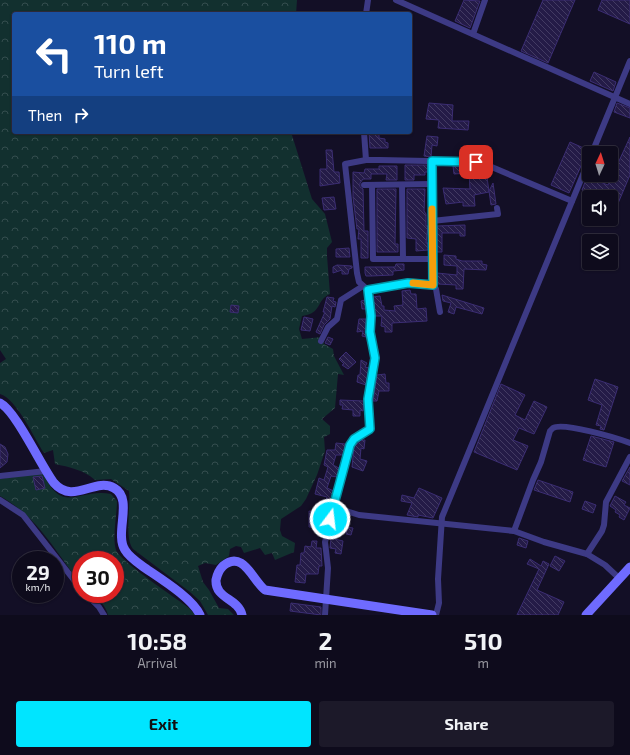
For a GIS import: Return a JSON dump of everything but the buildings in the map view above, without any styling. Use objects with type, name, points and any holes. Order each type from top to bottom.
[{"type":"street","points":[[366,12],[368,0]]},
{"type":"street","points":[[396,0],[630,104]]},
{"type":"street","points":[[473,34],[485,0]]},
{"type":"street","points":[[595,146],[630,61]]},
{"type":"street","points":[[364,134],[366,160]]},
{"type":"street","points":[[325,615],[328,568],[325,542],[350,445],[354,439],[370,429],[368,399],[375,358],[370,332],[371,316],[365,288],[357,274],[345,164],[366,160],[476,162],[487,165],[572,201]]},
{"type":"street","points":[[432,161],[433,285],[436,289],[440,312]]},
{"type":"street","points":[[436,615],[439,603],[438,579],[440,524],[442,516],[582,177]]},
{"type":"street","points":[[364,185],[432,184]]},
{"type":"street","points":[[372,185],[373,259],[432,259]]},
{"type":"street","points":[[402,185],[403,259]]},
{"type":"street","points":[[432,222],[498,214],[497,208]]},
{"type":"street","points":[[321,341],[328,327],[336,319],[341,300],[365,288],[408,283],[433,285]]},
{"type":"street","points":[[0,403],[4,405],[13,417],[55,484],[64,491],[71,492],[105,485],[117,489],[123,502],[121,538],[126,552],[185,598],[197,609],[200,615]]},
{"type":"street","points":[[514,532],[541,462],[550,431],[553,428],[563,426],[604,434],[630,443]]},
{"type":"street","points":[[587,554],[602,531],[606,502],[630,457]]},
{"type":"street","points":[[0,476],[46,470]]},
{"type":"street","points":[[0,500],[23,515],[72,578]]},
{"type":"street","points":[[333,507],[359,515],[514,532],[587,554],[605,565],[620,579]]},
{"type":"street","points":[[242,615],[241,610],[235,603],[224,597],[218,591],[216,578],[223,566],[230,562],[244,564],[260,586],[265,590],[388,612],[432,615]]},
{"type":"street","points":[[586,615],[630,567]]},
{"type":"street","points":[[95,603],[104,615]]},
{"type":"green space","points":[[0,0],[297,0],[296,12],[12,12],[12,134],[292,134],[312,199],[325,214],[332,242],[327,248],[330,294],[322,300],[316,310],[302,316],[299,329],[302,339],[322,337],[324,344],[333,349],[334,356],[344,375],[338,374],[335,408],[322,419],[330,426],[330,434],[324,437],[325,451],[317,475],[306,499],[301,506],[281,519],[280,530],[282,536],[295,543],[294,552],[275,560],[272,553],[265,555],[260,548],[244,553],[241,547],[236,546],[230,549],[229,556],[216,565],[205,563],[198,566],[203,582],[219,608],[228,609],[234,615],[208,615],[200,601],[190,592],[133,549],[130,544],[128,530],[129,491],[111,479],[95,480],[81,471],[55,464],[53,450],[44,453],[19,411],[13,403],[0,394],[0,363],[6,359],[0,350]]},
{"type":"green space","points":[[43,473],[50,486],[57,494],[65,497],[99,493],[111,494],[117,501],[115,533],[117,551],[72,551],[72,572],[64,561],[64,551],[57,551],[25,514],[0,496],[0,479]]},
{"type":"green space","points":[[124,560],[189,608],[195,615],[108,615],[102,603],[124,603]]},
{"type":"slow traffic","points":[[413,283],[433,285],[432,209]]},
{"type":"route","points":[[330,519],[350,445],[360,434],[370,429],[371,424],[368,399],[375,358],[370,332],[371,316],[368,290],[408,283],[433,285],[432,161],[476,162]]}]
